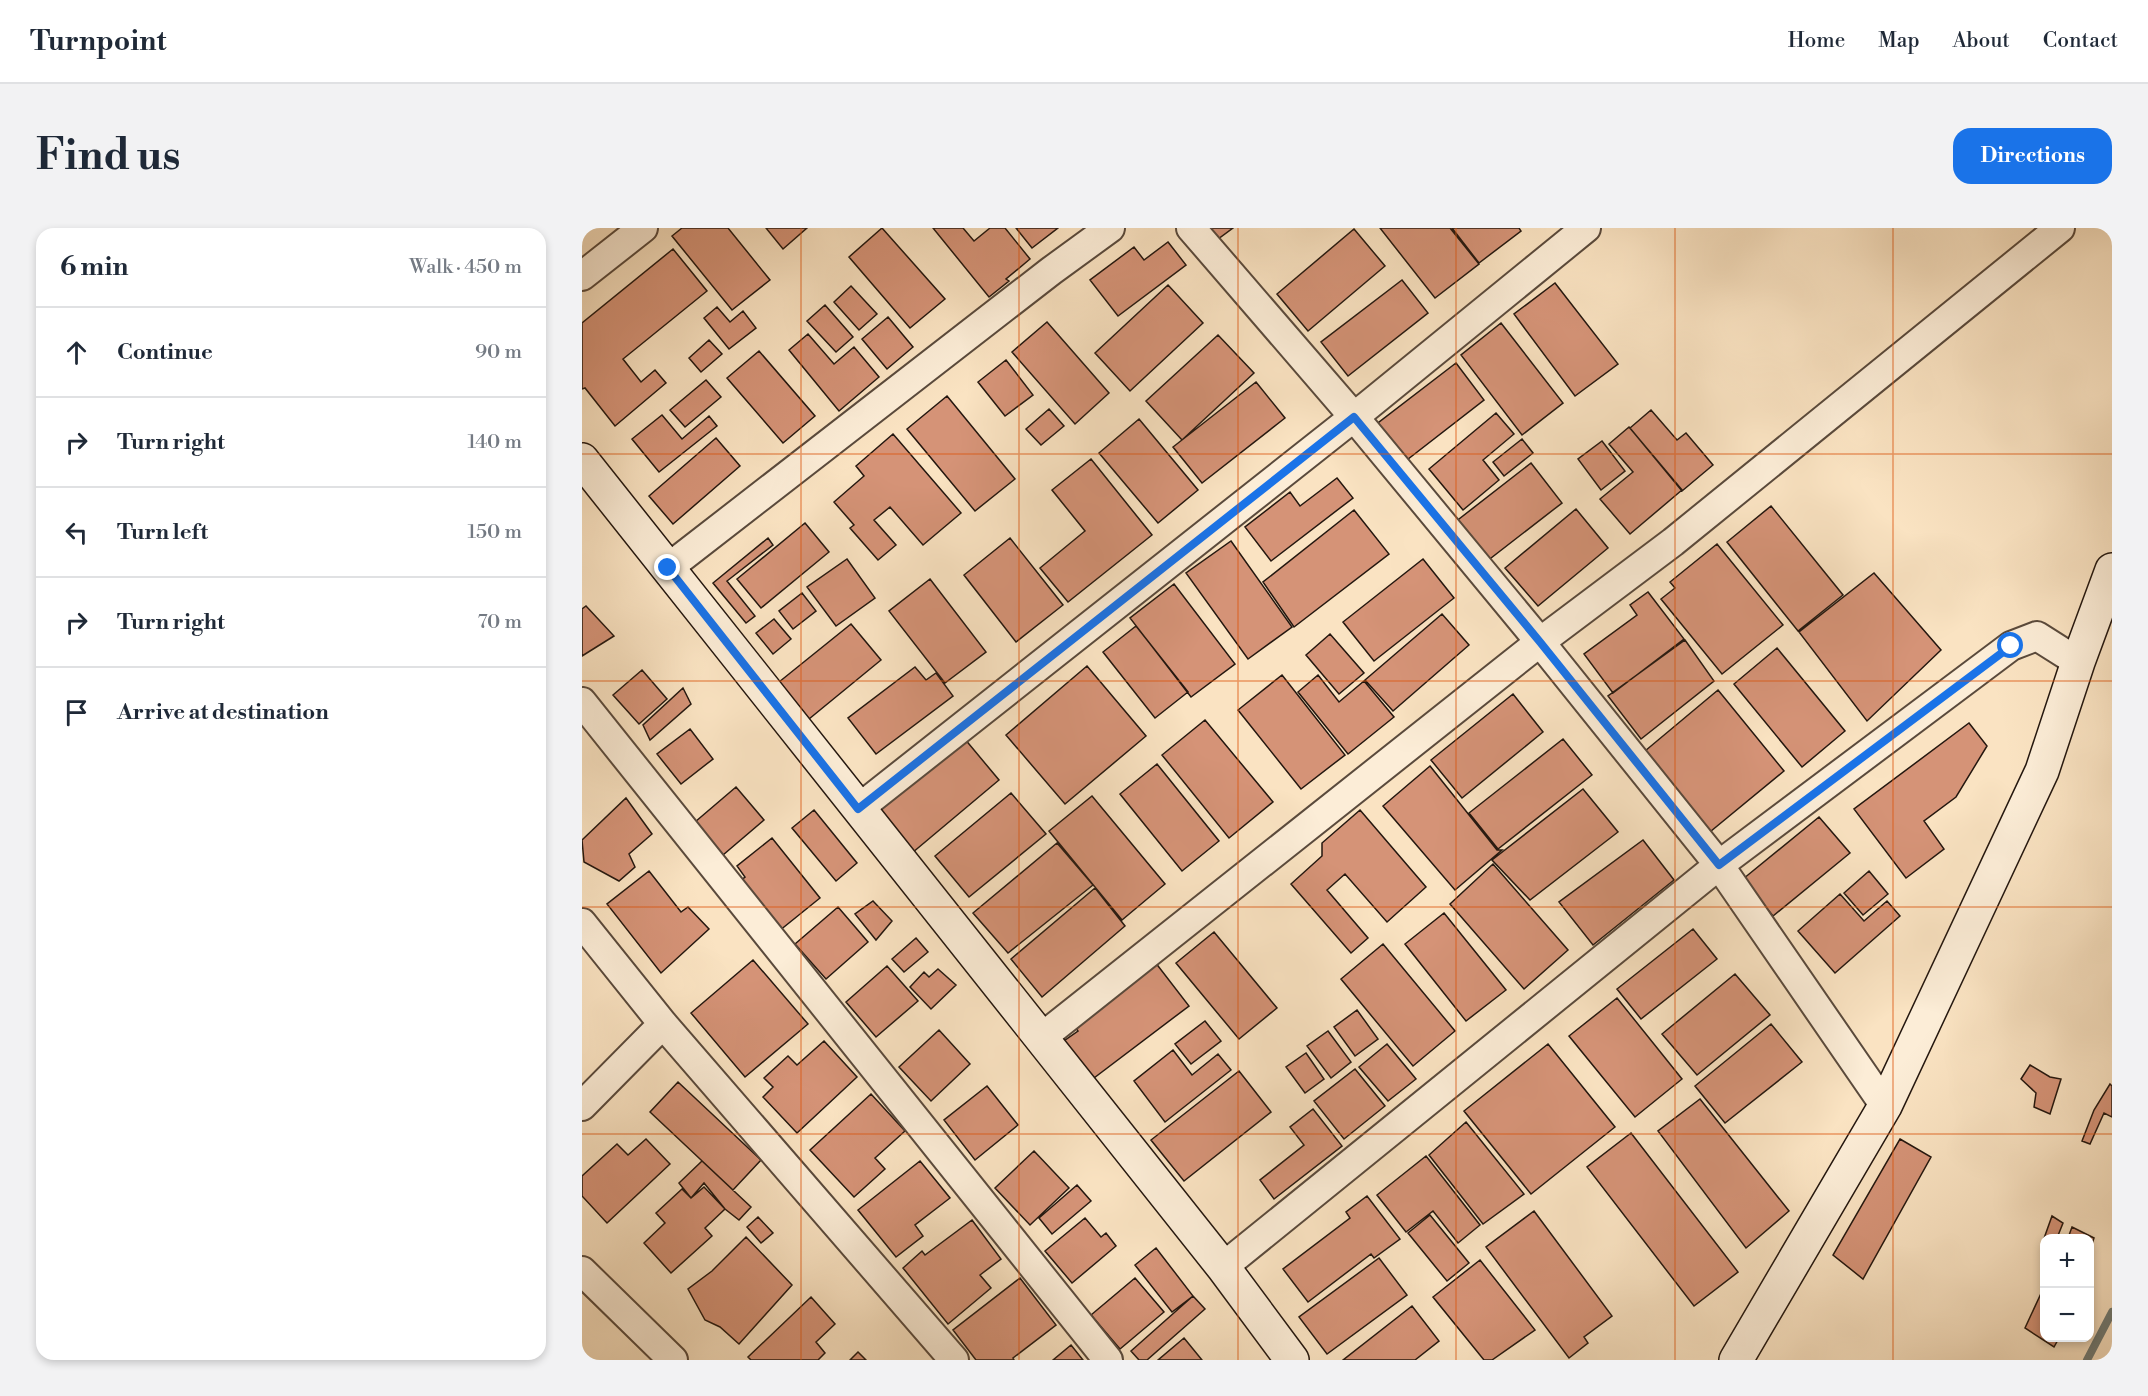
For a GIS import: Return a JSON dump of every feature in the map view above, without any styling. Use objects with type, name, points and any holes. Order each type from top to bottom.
[{"type":"street","points":[[582,276],[643,228]]},
{"type":"street","points":[[668,568],[1051,271],[1110,228]]},
{"type":"street","points":[[1191,228],[1354,417],[1540,642],[1719,865],[1885,1106]]},
{"type":"street","points":[[858,809],[1354,417],[1586,228]]},
{"type":"street","points":[[1041,1038],[1540,642],[1673,543],[2056,229]]},
{"type":"street","points":[[582,460],[1041,1038],[1292,1360]]},
{"type":"street","points":[[1736,1360],[1885,1106],[2042,771],[2078,662],[2112,570]]},
{"type":"street","points":[[1222,1268],[1719,865],[2011,646],[2037,636],[2078,662]]},
{"type":"street","points":[[582,702],[1108,1360]]},
{"type":"street","points":[[582,923],[663,1024],[954,1360]]},
{"type":"street","points":[[582,1106],[663,1024]]},
{"type":"street","points":[[582,1271],[673,1360]]},
{"type":"building","points":[[682,228],[728,228],[770,280],[732,310],[672,236]]},
{"type":"building","points":[[766,228],[807,228],[783,249]]},
{"type":"building","points":[[882,228],[945,299],[910,328],[849,257]]},
{"type":"building","points":[[933,228],[963,228],[974,241],[990,228],[1005,228],[1030,259],[1006,279],[1009,281],[989,297]]},
{"type":"building","points":[[1016,228],[1058,228],[1032,248]]},
{"type":"building","points":[[1198,228],[1233,228],[1210,245]]},
{"type":"building","points":[[1380,228],[1450,228],[1479,264],[1435,298]]},
{"type":"building","points":[[1452,228],[1519,228],[1521,231],[1479,263]]},
{"type":"building","points":[[1354,229],[1385,266],[1308,331],[1277,294]]},
{"type":"building","points":[[1168,242],[1186,265],[1118,316],[1090,280],[1134,247],[1144,260]]},
{"type":"building","points":[[673,249],[707,291],[623,359],[641,382],[655,370],[666,383],[615,426],[585,388],[582,389],[582,323]]},
{"type":"building","points":[[1402,280],[1428,313],[1348,376],[1321,342]]},
{"type":"building","points":[[1555,283],[1618,364],[1575,396],[1514,314]]},
{"type":"building","points":[[1168,285],[1203,323],[1130,391],[1095,353]]},
{"type":"building","points":[[851,286],[877,314],[859,330],[834,302]]},
{"type":"building","points":[[825,305],[853,337],[836,352],[807,321]]},
{"type":"building","points":[[717,307],[730,322],[743,311],[756,328],[729,349],[704,318]]},
{"type":"building","points":[[888,317],[913,347],[887,369],[862,339]]},
{"type":"building","points":[[1047,322],[1109,393],[1075,424],[1012,352]]},
{"type":"building","points":[[1501,323],[1563,403],[1522,435],[1461,355]]},
{"type":"building","points":[[808,334],[834,364],[854,347],[879,377],[839,411],[789,350]]},
{"type":"building","points":[[1218,335],[1254,373],[1182,440],[1146,401]]},
{"type":"building","points":[[709,340],[722,354],[701,372],[689,358]]},
{"type":"building","points":[[759,351],[815,416],[783,443],[727,378]]},
{"type":"building","points":[[1006,360],[1033,395],[1005,416],[978,382]]},
{"type":"building","points":[[1456,363],[1484,400],[1403,463],[1374,426]]},
{"type":"building","points":[[706,380],[721,397],[685,427],[670,410]]},
{"type":"building","points":[[1256,382],[1285,418],[1202,483],[1173,447]]},
{"type":"building","points":[[947,396],[1015,479],[975,511],[907,429]]},
{"type":"building","points":[[1049,409],[1064,426],[1041,445],[1026,429]]},
{"type":"building","points":[[1651,410],[1677,440],[1686,433],[1713,465],[1682,491],[1630,428]]},
{"type":"building","points":[[1496,413],[1514,434],[1483,460],[1499,480],[1463,510],[1429,469]]},
{"type":"building","points":[[662,415],[682,439],[709,416],[717,426],[659,472],[632,439]]},
{"type":"building","points":[[1139,419],[1198,490],[1158,523],[1099,453]]},
{"type":"building","points":[[1629,427],[1682,490],[1630,534],[1600,499],[1633,472],[1609,444]]},
{"type":"building","points":[[893,434],[961,513],[923,545],[890,507],[874,520],[896,545],[878,560],[850,528],[854,525],[834,502],[864,476],[856,466]]},
{"type":"building","points":[[716,438],[740,466],[673,524],[649,496]]},
{"type":"building","points":[[1522,439],[1533,453],[1504,476],[1493,462]]},
{"type":"building","points":[[1602,441],[1625,471],[1601,490],[1578,459]]},
{"type":"building","points":[[1091,459],[1152,535],[1068,602],[1040,568],[1085,531],[1052,490]]},
{"type":"building","points":[[1531,463],[1562,503],[1482,565],[1450,526]]},
{"type":"building","points":[[1337,478],[1353,498],[1271,561],[1245,527],[1290,492],[1300,506]]},
{"type":"building","points":[[1771,506],[1843,595],[1798,631],[1727,542]]},
{"type":"building","points":[[1576,509],[1608,548],[1538,606],[1505,568]]},
{"type":"building","points":[[1354,510],[1389,554],[1294,627],[1263,582]]},
{"type":"building","points":[[805,523],[829,552],[761,608],[737,579]]},
{"type":"building","points":[[768,538],[773,545],[727,581],[755,616],[746,623],[713,583]]},
{"type":"building","points":[[1010,538],[1063,605],[1016,642],[964,575]]},
{"type":"building","points":[[1231,541],[1292,627],[1248,659],[1186,573]]},
{"type":"building","points":[[1717,544],[1783,625],[1722,674],[1661,599],[1675,588],[1670,582]]},
{"type":"building","points":[[847,559],[875,598],[836,626],[807,587]]},
{"type":"building","points":[[1423,559],[1454,598],[1374,661],[1343,622]]},
{"type":"building","points":[[1874,573],[1941,650],[1867,721],[1799,632]]},
{"type":"building","points":[[930,579],[986,652],[945,683],[889,611]]},
{"type":"building","points":[[1174,584],[1235,664],[1191,697],[1130,618]]},
{"type":"building","points":[[1648,592],[1684,639],[1613,693],[1584,654],[1637,615],[1630,605]]},
{"type":"building","points":[[802,593],[816,611],[793,629],[779,611]]},
{"type":"building","points":[[586,606],[614,636],[582,656],[582,609]]},
{"type":"building","points":[[1442,614],[1469,645],[1393,711],[1365,680]]},
{"type":"building","points":[[774,619],[791,639],[773,654],[756,633]]},
{"type":"building","points":[[851,624],[881,660],[809,719],[779,682]]},
{"type":"building","points":[[1136,626],[1188,692],[1155,718],[1103,652]]},
{"type":"building","points":[[1330,634],[1364,673],[1339,694],[1306,655]]},
{"type":"building","points":[[1685,640],[1714,681],[1641,739],[1608,696]]},
{"type":"building","points":[[1777,648],[1845,731],[1802,767],[1734,684]]},
{"type":"building","points":[[1087,666],[1146,736],[1065,804],[1006,735]]},
{"type":"building","points":[[915,667],[926,680],[936,673],[953,696],[876,754],[848,718]]},
{"type":"building","points":[[642,670],[667,699],[639,724],[613,695]]},
{"type":"building","points":[[1282,675],[1345,755],[1301,789],[1238,710]]},
{"type":"building","points":[[1318,675],[1339,702],[1364,681],[1394,717],[1348,754],[1298,692]]},
{"type":"building","points":[[683,688],[691,704],[650,740],[643,725]]},
{"type":"building","points":[[1718,690],[1784,771],[1705,836],[1639,756]]},
{"type":"building","points":[[1513,694],[1543,732],[1462,798],[1431,760]]},
{"type":"building","points":[[1205,720],[1273,802],[1229,838],[1162,755]]},
{"type":"building","points":[[1969,723],[1987,746],[1956,797],[1924,821],[1944,849],[1906,878],[1854,809]]},
{"type":"building","points":[[690,729],[713,759],[681,784],[657,754]]},
{"type":"building","points":[[964,738],[999,780],[912,853],[876,810]]},
{"type":"building","points":[[1563,739],[1592,775],[1498,849],[1469,813]]},
{"type":"building","points":[[1157,764],[1219,841],[1182,871],[1120,794]]},
{"type":"building","points":[[1430,766],[1497,850],[1502,850],[1455,890],[1383,806]]},
{"type":"building","points":[[736,787],[764,820],[723,855],[695,822]]},
{"type":"building","points":[[1583,789],[1618,832],[1530,900],[1492,860]]},
{"type":"building","points":[[1011,793],[1046,834],[969,897],[935,856]]},
{"type":"building","points":[[1092,796],[1165,884],[1122,920],[1049,831]]},
{"type":"building","points":[[626,798],[652,834],[629,854],[635,867],[619,881],[584,862],[582,840]]},
{"type":"building","points":[[814,810],[857,863],[836,881],[792,828]]},
{"type":"building","points":[[1360,810],[1426,887],[1387,922],[1345,874],[1327,890],[1368,938],[1351,953],[1291,884],[1322,856],[1322,843]]},
{"type":"building","points":[[1819,817],[1850,853],[1773,916],[1743,879]]},
{"type":"building","points":[[772,838],[820,898],[779,931],[739,882],[745,877],[737,866]]},
{"type":"building","points":[[1643,840],[1674,880],[1593,945],[1559,902]]},
{"type":"building","points":[[1057,843],[1093,885],[1008,953],[973,913]]},
{"type":"building","points":[[1493,864],[1568,950],[1524,989],[1450,904]]},
{"type":"building","points":[[649,871],[681,912],[688,907],[709,929],[661,973],[607,904]]},
{"type":"building","points":[[1869,871],[1888,894],[1863,915],[1844,893]]},
{"type":"building","points":[[1095,888],[1125,926],[1042,997],[1011,959]]},
{"type":"building","points":[[1840,894],[1864,921],[1887,901],[1900,916],[1835,973],[1798,931]]},
{"type":"building","points":[[873,901],[892,921],[876,940],[855,914]]},
{"type":"building","points":[[838,907],[868,942],[826,979],[795,944]]},
{"type":"building","points":[[1444,913],[1506,990],[1466,1021],[1405,944]]},
{"type":"building","points":[[1693,929],[1717,959],[1641,1019],[1617,989]]},
{"type":"building","points":[[1214,932],[1277,1008],[1239,1039],[1176,963]]},
{"type":"building","points":[[916,938],[928,952],[904,972],[892,959]]},
{"type":"building","points":[[1383,944],[1455,1031],[1413,1066],[1341,979]]},
{"type":"building","points":[[753,960],[808,1024],[745,1077],[691,1013]]},
{"type":"building","points":[[1155,962],[1189,1006],[1090,1081],[1061,1043],[1078,1031],[1073,1024]]},
{"type":"building","points":[[887,966],[918,1001],[876,1037],[846,1002]]},
{"type":"building","points":[[938,969],[956,985],[931,1009],[910,987],[924,972],[929,977]]},
{"type":"building","points":[[1735,974],[1770,1015],[1697,1075],[1662,1034]]},
{"type":"building","points":[[1617,998],[1682,1079],[1635,1117],[1569,1036]]},
{"type":"building","points":[[1357,1010],[1378,1039],[1355,1056],[1334,1027]]},
{"type":"building","points":[[1205,1021],[1221,1041],[1191,1064],[1175,1044]]},
{"type":"building","points":[[1771,1024],[1802,1062],[1725,1123],[1695,1086]]},
{"type":"building","points":[[939,1030],[970,1064],[931,1101],[899,1067]]},
{"type":"building","points":[[1328,1031],[1351,1062],[1331,1078],[1307,1046]]},
{"type":"building","points":[[824,1041],[857,1077],[797,1133],[763,1097],[773,1087],[764,1078],[788,1056],[797,1065]]},
{"type":"building","points":[[1387,1044],[1416,1079],[1388,1101],[1359,1067]]},
{"type":"building","points":[[1548,1044],[1615,1127],[1531,1194],[1464,1111]]},
{"type":"building","points":[[1173,1050],[1192,1075],[1218,1054],[1231,1070],[1165,1122],[1134,1081]]},
{"type":"building","points":[[1306,1053],[1324,1079],[1305,1093],[1286,1067]]},
{"type":"building","points":[[2030,1065],[2050,1077],[2061,1079],[2050,1114],[2034,1107],[2036,1093],[2021,1079]]},
{"type":"building","points":[[1355,1069],[1385,1106],[1344,1139],[1314,1101]]},
{"type":"building","points":[[1239,1071],[1271,1112],[1184,1181],[1151,1140]]},
{"type":"building","points":[[678,1082],[761,1160],[733,1190],[650,1112]]},
{"type":"building","points":[[2110,1084],[2112,1086],[2112,1117],[2104,1113],[2090,1144],[2082,1141],[2094,1110]]},
{"type":"building","points":[[987,1086],[1018,1125],[975,1160],[944,1120]]},
{"type":"building","points":[[871,1094],[905,1131],[875,1158],[885,1169],[854,1197],[810,1150]]},
{"type":"building","points":[[1700,1099],[1789,1211],[1746,1248],[1658,1131]]},
{"type":"building","points":[[1313,1109],[1342,1146],[1274,1199],[1260,1180],[1304,1145],[1290,1127]]},
{"type":"building","points":[[1466,1122],[1524,1194],[1483,1224],[1429,1155]]},
{"type":"building","points":[[1631,1133],[1738,1272],[1694,1306],[1587,1167]]},
{"type":"building","points":[[646,1139],[670,1164],[607,1223],[582,1196],[582,1176],[617,1144],[628,1155]]},
{"type":"building","points":[[1900,1139],[1931,1157],[1863,1279],[1833,1255]]},
{"type":"building","points":[[1034,1151],[1069,1188],[1030,1225],[995,1188]]},
{"type":"building","points":[[1426,1156],[1480,1225],[1458,1243],[1433,1211],[1406,1232],[1377,1195]]},
{"type":"building","points":[[702,1161],[751,1207],[739,1220],[725,1209],[704,1183],[691,1198],[679,1183]]},
{"type":"building","points":[[920,1161],[950,1198],[915,1225],[923,1236],[896,1257],[858,1210]]},
{"type":"building","points":[[1077,1185],[1091,1201],[1052,1234],[1039,1218]]},
{"type":"building","points":[[704,1187],[725,1209],[705,1228],[712,1236],[671,1273],[644,1243],[665,1223],[656,1213],[682,1189],[691,1198]]},
{"type":"building","points":[[1367,1196],[1400,1239],[1374,1258],[1371,1254],[1308,1302],[1283,1269],[1350,1218],[1346,1212]]},
{"type":"building","points":[[1534,1211],[1612,1316],[1584,1337],[1588,1343],[1569,1358],[1486,1247]]},
{"type":"building","points":[[1430,1215],[1469,1263],[1447,1281],[1408,1233]]},
{"type":"building","points":[[2052,1216],[2063,1223],[2059,1234],[2045,1234]]},
{"type":"building","points":[[758,1217],[773,1233],[761,1243],[747,1227]]},
{"type":"building","points":[[1085,1218],[1101,1237],[1106,1233],[1116,1246],[1072,1283],[1045,1251]]},
{"type":"building","points":[[972,1220],[1001,1259],[980,1275],[991,1288],[948,1324],[903,1268],[922,1251],[925,1255]]},
{"type":"building","points":[[2072,1227],[2086,1234],[2069,1234]]},
{"type":"building","points":[[746,1237],[792,1285],[739,1344],[720,1327],[705,1320],[688,1289],[712,1271]]},
{"type":"building","points":[[1156,1248],[1193,1296],[1172,1312],[1135,1265]]},
{"type":"building","points":[[1379,1258],[1407,1295],[1327,1354],[1299,1317]]},
{"type":"building","points":[[1480,1260],[1535,1330],[1492,1360],[1484,1360],[1433,1297]]},
{"type":"building","points":[[1020,1278],[1056,1325],[1013,1358],[1014,1360],[976,1360],[953,1330]]},
{"type":"building","points":[[1135,1278],[1164,1312],[1120,1349],[1091,1315]]},
{"type":"building","points":[[1193,1296],[1205,1309],[1147,1360],[1139,1360],[1131,1351]]},
{"type":"building","points":[[2040,1296],[2040,1338],[2025,1328]]},
{"type":"building","points":[[811,1297],[835,1324],[816,1342],[825,1353],[818,1360],[751,1360],[748,1357]]},
{"type":"building","points":[[1412,1306],[1439,1341],[1415,1360],[1343,1360]]},
{"type":"building","points":[[1184,1338],[1202,1360],[1158,1360]]},
{"type":"building","points":[[2046,1342],[2057,1342],[2054,1347]]},
{"type":"building","points":[[1071,1345],[1083,1360],[1053,1360]]},
{"type":"building","points":[[858,1352],[866,1360],[850,1360]]},
{"type":"waterway","points":[[2087,1360],[2112,1312]]},
{"type":"route","points":[[668,568],[858,809],[1354,417],[1390,464],[1540,642],[1719,865],[2011,646]]}]
